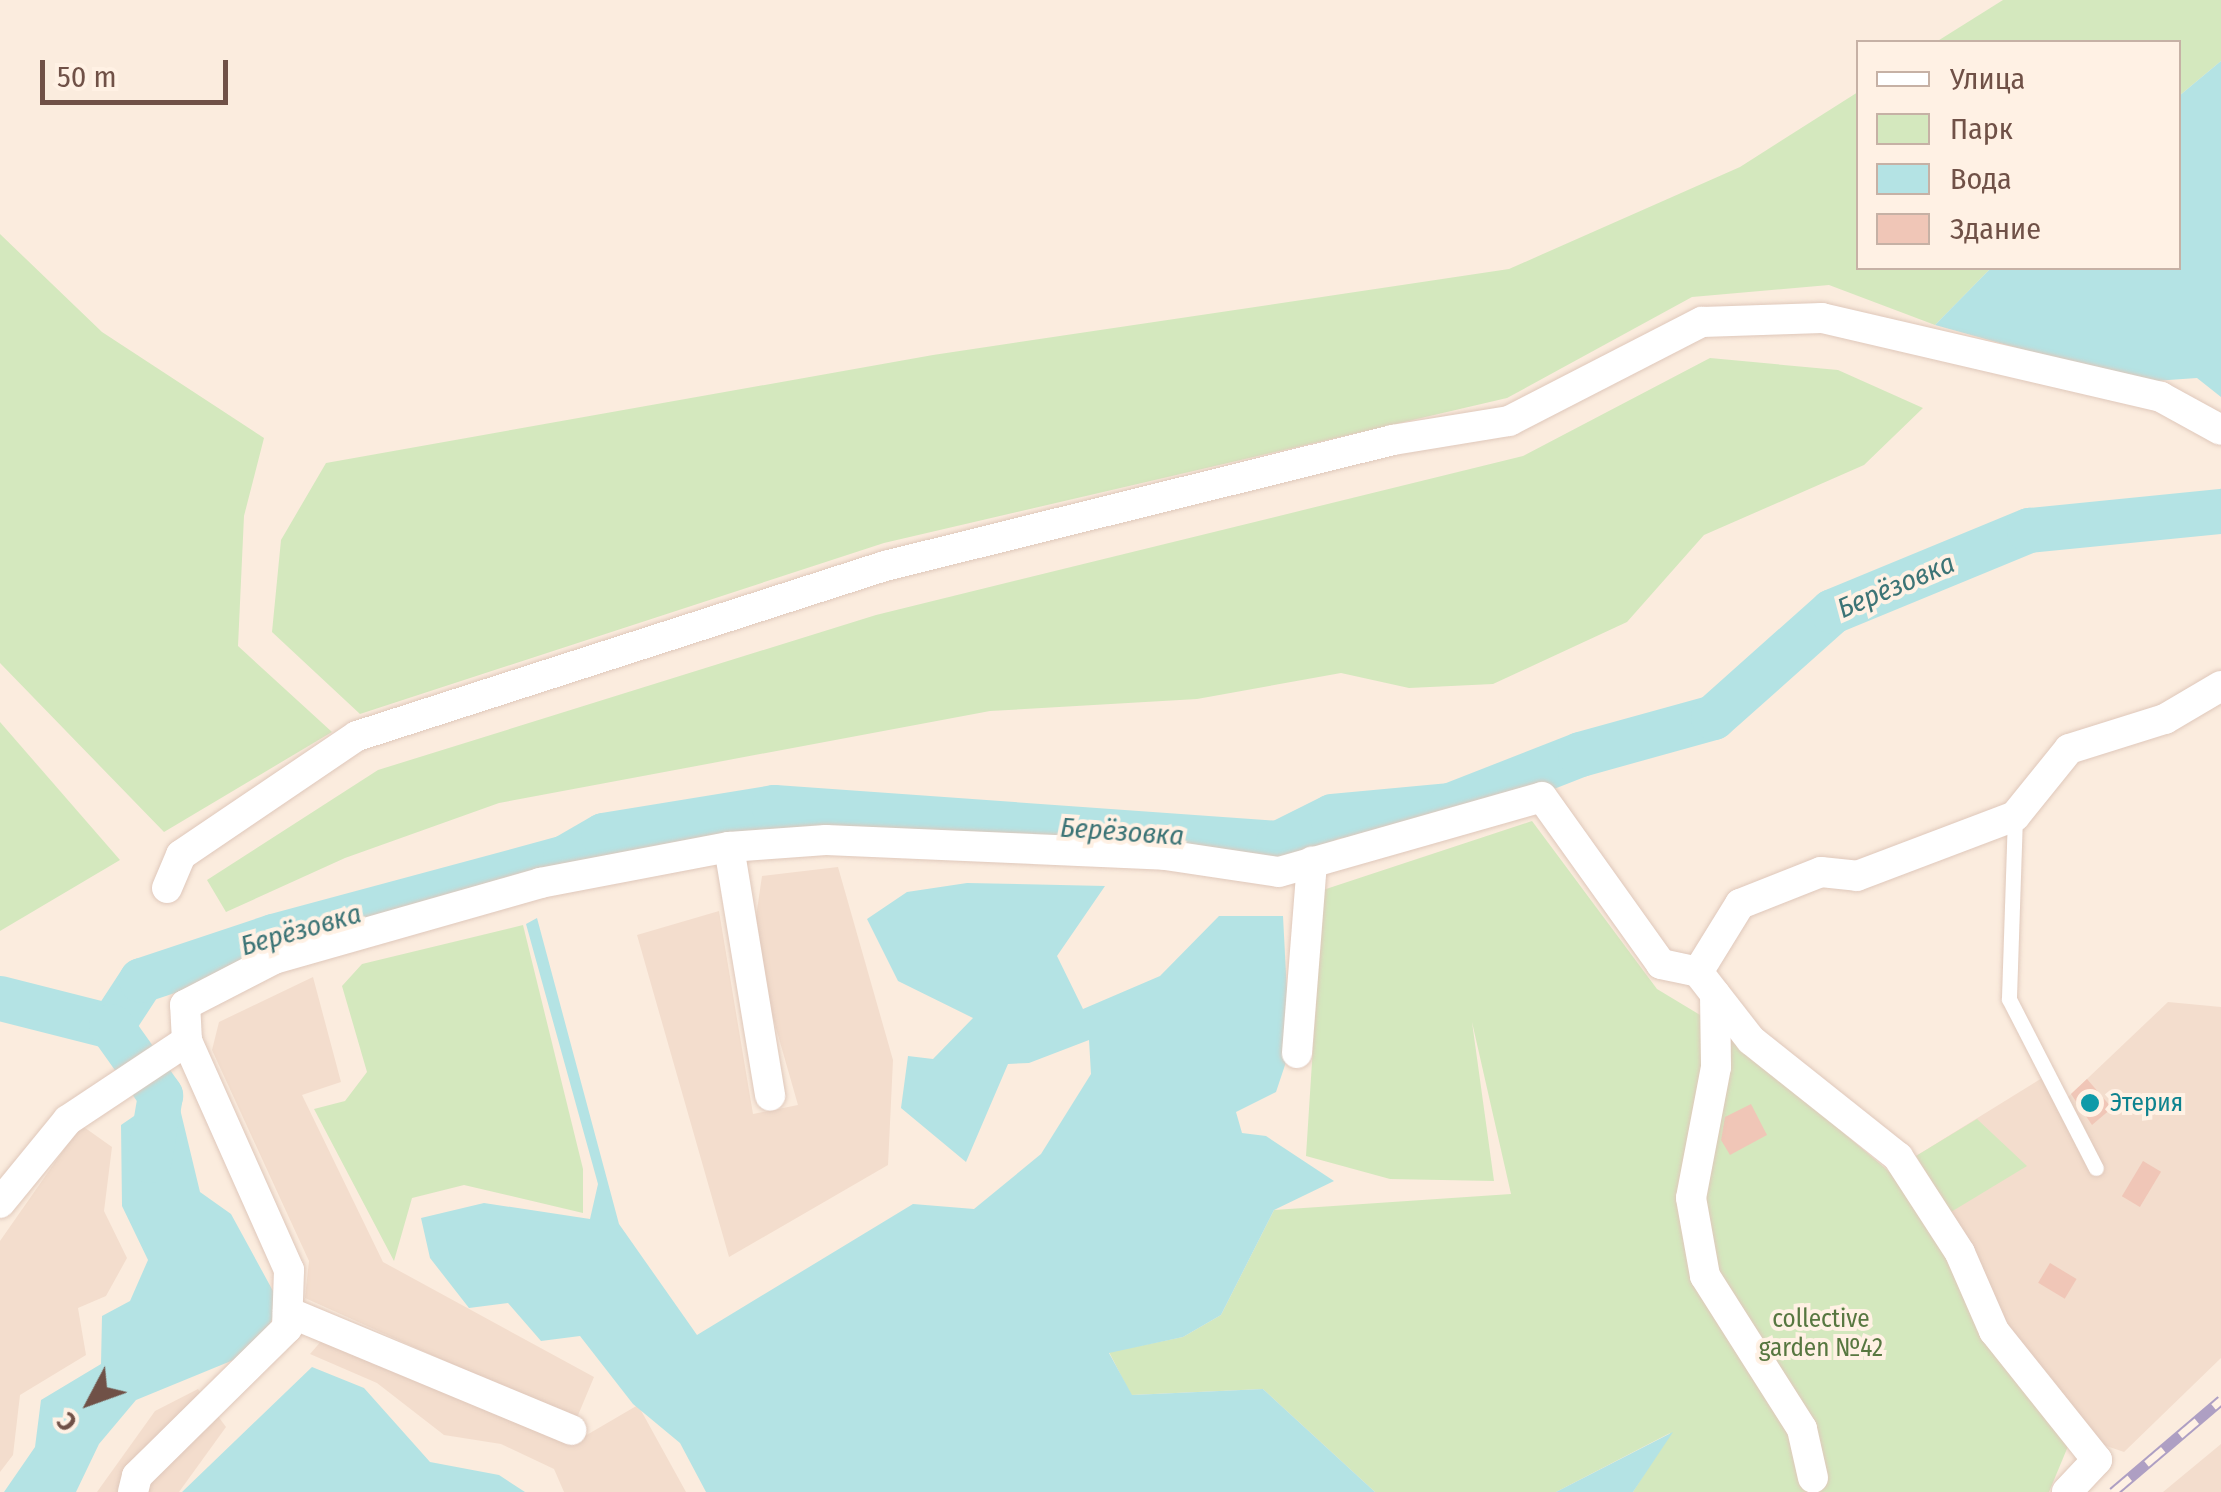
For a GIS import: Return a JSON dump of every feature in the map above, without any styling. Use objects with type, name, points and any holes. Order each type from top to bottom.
[{"type":"street","points":[[167,888],[182,854],[357,736],[886,566],[1393,440],[1509,421],[1702,322],[1822,318],[2161,398],[2221,430]]},
{"type":"street","points":[[1813,1478],[1802,1430],[1706,1276],[1691,1198],[1716,1067],[1706,983],[1740,904],[1821,872],[1858,876],[2015,816],[2068,748],[2165,720],[2221,686]]},
{"type":"street","points":[[133,1492],[138,1476],[287,1328],[290,1270],[187,1041],[184,1005],[274,959],[540,883],[729,847],[826,840],[1145,854],[1278,872],[1542,797],[1661,964],[1706,983],[1751,1040],[1898,1157],[1960,1252],[1994,1331],[2096,1460],[2067,1492]]},
{"type":"street","points":[[729,847],[770,1096]]},
{"type":"street","points":[[1297,1054],[1312,862]]},
{"type":"street","points":[[4,1191],[68,1120],[187,1041]]},
{"type":"street","points":[[288,1312],[571,1430]]},
{"type":"lane","points":[[2015,816],[2009,999],[2096,1168]]},
{"type":"shaded area","points":[[838,867],[893,1060],[888,1165],[729,1257],[637,935],[719,911],[753,1114],[798,1105],[752,944],[762,876]]},
{"type":"shaded area","points":[[313,977],[341,1082],[302,1095],[383,1262],[594,1377],[576,1420],[305,1298],[309,1261],[212,1050],[219,1022]]},
{"type":"shaded area","points":[[2168,1002],[2221,1007],[2221,1358],[2124,1452],[2098,1443],[2002,1330],[1951,1212],[1916,1156],[2042,1078],[2068,1097]]},
{"type":"shaded area","points":[[81,1125],[112,1147],[104,1211],[127,1258],[106,1296],[78,1308],[86,1355],[20,1395],[13,1455],[0,1472],[0,1241]]},
{"type":"shaded area","points":[[330,1331],[573,1443],[638,1405],[686,1492],[564,1492],[554,1469],[501,1444],[444,1435],[377,1383],[310,1354]]},
{"type":"shaded area","points":[[198,1389],[226,1427],[179,1492],[97,1492],[155,1411]]},
{"type":"shaded area","points":[[2221,1444],[2221,1492],[2163,1492]]},
{"type":"green space","points":[[2003,0],[2221,0],[2221,61],[2181,94],[2181,40],[1939,40]]},
{"type":"green space","points":[[1856,93],[1856,270],[1989,270],[1935,325],[1829,285],[1692,297],[1507,398],[884,543],[360,714],[272,632],[281,540],[326,463],[933,355],[1509,269],[1740,167]]},
{"type":"green space","points":[[0,234],[102,332],[264,438],[244,516],[238,646],[332,732],[164,832],[0,663]]},
{"type":"green space","points":[[1710,358],[1838,370],[1923,408],[1864,465],[1704,535],[1627,622],[1493,684],[1409,688],[1341,673],[1197,699],[990,711],[499,803],[345,858],[226,912],[207,880],[378,770],[876,615],[1523,456]]},
{"type":"green space","points":[[0,722],[120,860],[0,931]]},
{"type":"green space","name":"collective garden №42","points":[[1532,821],[1657,989],[1715,1024],[1892,1174],[2071,1439],[2049,1492],[1633,1492],[1670,1433],[1556,1492],[1375,1492],[1263,1389],[1131,1395],[1109,1352],[1183,1337],[1221,1315],[1274,1210],[1511,1194],[1472,1022],[1494,1181],[1390,1179],[1306,1156],[1323,890]]},
{"type":"green space","points":[[523,925],[583,1169],[583,1213],[464,1185],[412,1198],[394,1261],[314,1109],[345,1101],[367,1072],[342,986],[362,964]]},
{"type":"green space","points":[[1977,1119],[2027,1166],[1951,1212],[1916,1156]]},
{"type":"water","points":[[2221,61],[2221,397],[2197,378],[2140,382],[1935,325],[1989,270],[2181,270],[2181,94]]},
{"type":"water","points":[[967,883],[1105,886],[1057,956],[1083,1009],[1160,976],[1219,916],[1283,916],[1290,1050],[1276,1092],[1236,1112],[1242,1133],[1266,1136],[1334,1181],[1274,1210],[1221,1315],[1183,1337],[1109,1353],[1132,1395],[1263,1389],[1375,1492],[706,1492],[680,1443],[633,1404],[580,1336],[541,1341],[508,1303],[469,1308],[430,1258],[421,1218],[484,1203],[590,1219],[598,1184],[526,924],[537,918],[619,1224],[697,1335],[913,1204],[974,1209],[1041,1154],[1091,1074],[1089,1040],[1029,1063],[1008,1064],[966,1162],[901,1108],[908,1056],[933,1059],[973,1018],[898,981],[867,919],[907,892]]},
{"type":"water","points":[[175,1088],[200,1192],[231,1214],[279,1302],[260,1349],[136,1400],[99,1444],[76,1492],[4,1492],[35,1447],[41,1400],[101,1364],[102,1316],[130,1301],[148,1260],[122,1206],[121,1125]]},
{"type":"water","points":[[312,1367],[364,1388],[430,1462],[499,1475],[525,1492],[182,1492]]},
{"type":"water","points":[[1673,1432],[1633,1492],[1556,1492]]},
{"type":"building","name":"Этерия","points":[[2087,1079],[2112,1108],[2092,1125],[2071,1094]]},
{"type":"building","points":[[1751,1104],[1767,1135],[1730,1155],[1721,1140],[1725,1117]]},
{"type":"building","points":[[2143,1161],[2161,1172],[2140,1207],[2122,1196]]},
{"type":"building","points":[[2050,1263],[2077,1279],[2065,1299],[2038,1283]]},
{"type":"waterway","name":"Берёзовка","points":[[0,998],[111,1026],[141,980],[273,936],[565,857],[603,835],[774,807],[1278,843],[1332,816],[1450,805],[1580,754],[1713,717],[1832,611],[2029,530],[2221,511]]},
{"type":"waterway","points":[[111,1026],[160,1095],[149,1160]]},
{"type":"railway","points":[[2113,1492],[2221,1400]]},
{"type":"place","name":"Этерия","points":[[2090,1103]]}]
